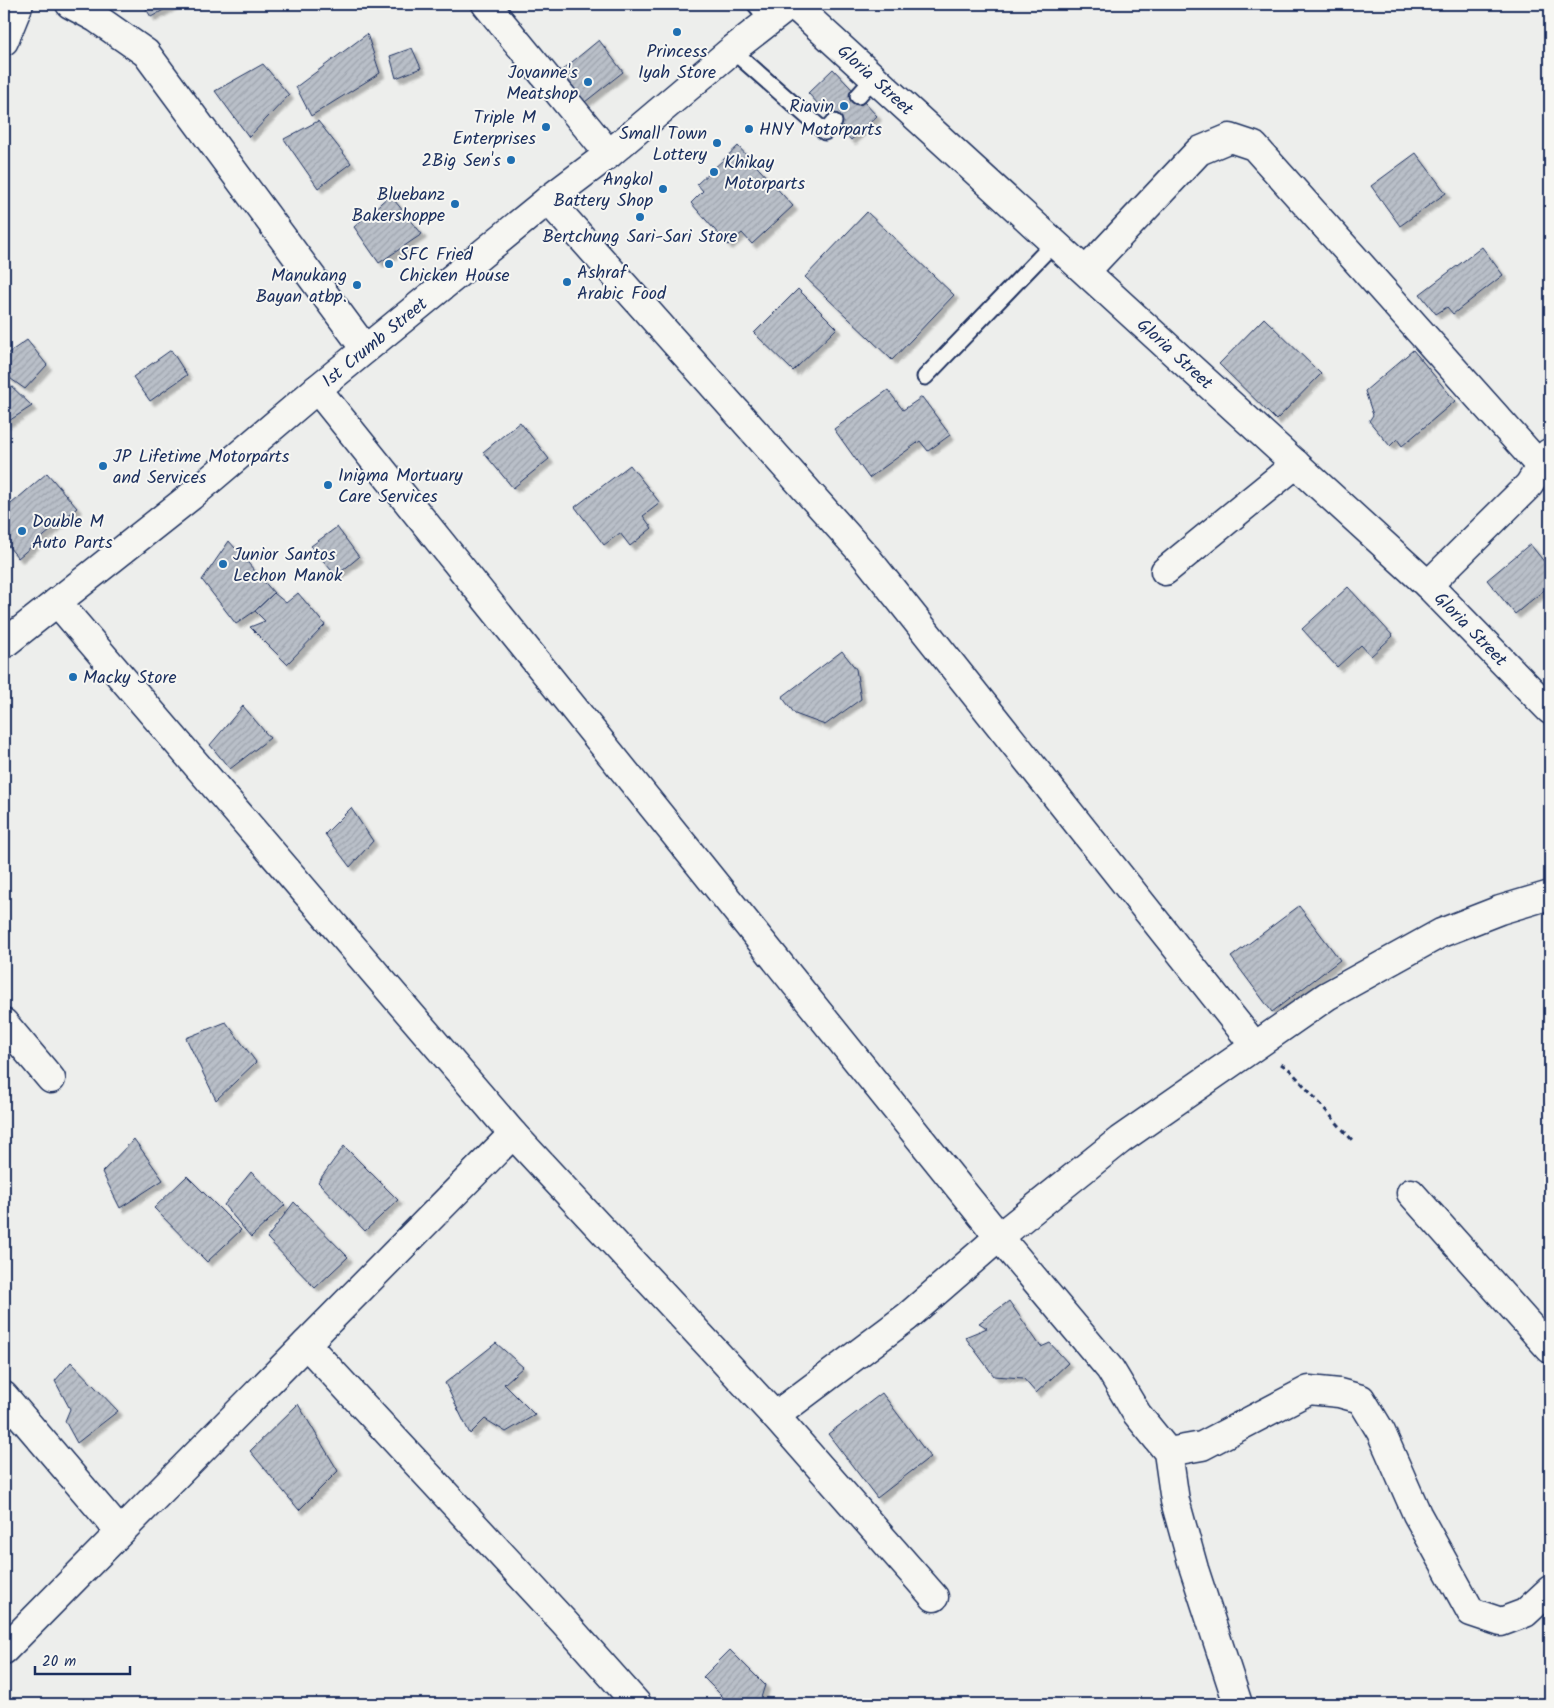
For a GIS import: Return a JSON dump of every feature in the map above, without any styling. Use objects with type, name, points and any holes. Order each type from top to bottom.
[{"type":"street","points":[[70,4],[96,18],[146,53],[365,349]]},
{"type":"street","points":[[486,4],[609,154]]},
{"type":"street","name":"1st Crumb Street","points":[[4,643],[191,496],[365,349],[548,200],[609,154],[732,50],[762,12],[792,4]]},
{"type":"street","name":"Gloria Street","points":[[792,4],[866,87],[1056,242],[1428,585],[1550,710]]},
{"type":"street","points":[[4,41],[15,6]]},
{"type":"street","points":[[1086,271],[1199,151],[1230,138],[1254,146],[1547,464],[1529,485],[1428,585]]},
{"type":"street","points":[[548,200],[866,557],[1254,1045]]},
{"type":"street","points":[[317,389],[999,1237],[1110,1368],[1137,1414],[1168,1452],[1176,1501],[1194,1569],[1238,1704]]},
{"type":"street","points":[[1165,572],[1296,464]]},
{"type":"street","points":[[57,602],[513,1134],[775,1416],[934,1597]]},
{"type":"street","points":[[775,1416],[906,1317],[999,1237],[1120,1140],[1254,1045],[1327,996],[1440,933],[1500,910],[1550,895]]},
{"type":"street","points":[[4,1023],[51,1079]]},
{"type":"street","points":[[4,1650],[513,1134]]},
{"type":"street","points":[[1411,1193],[1550,1349]]},
{"type":"street","points":[[306,1344],[564,1622],[637,1704]]},
{"type":"street","points":[[1168,1452],[1202,1446],[1309,1390],[1339,1393],[1361,1399],[1381,1432],[1417,1514],[1471,1612],[1501,1622],[1526,1613],[1550,1590]]},
{"type":"street","points":[[4,1396],[120,1532]]},
{"type":"lane","points":[[732,50],[825,132],[834,122]]},
{"type":"lane","points":[[925,377],[1056,242]]},
{"type":"path","points":[[1254,1045],[1290,1070],[1353,1142]]},
{"type":"building","points":[[143,4],[174,4],[151,17]]},
{"type":"building","points":[[367,34],[380,73],[311,116],[296,87]]},
{"type":"building","points":[[599,40],[623,72],[585,102],[561,71]]},
{"type":"building","points":[[412,48],[421,68],[396,78],[390,56]]},
{"type":"building","points":[[263,64],[289,95],[249,137],[215,91]]},
{"type":"building","name":"Riavin","points":[[833,69],[877,116],[851,140],[808,93]]},
{"type":"building","points":[[318,121],[351,163],[318,188],[284,139]]},
{"type":"building","points":[[738,146],[793,206],[752,244],[742,233],[728,245],[691,203],[703,191],[697,184]]},
{"type":"building","points":[[1416,153],[1446,193],[1400,226],[1371,186]]},
{"type":"building","points":[[390,195],[422,234],[379,263],[354,227]]},
{"type":"building","points":[[867,212],[954,295],[892,360],[805,277]]},
{"type":"building","points":[[1482,247],[1503,275],[1453,314],[1447,307],[1436,314],[1420,294]]},
{"type":"building","points":[[798,289],[837,328],[793,371],[754,333]]},
{"type":"building","points":[[1264,318],[1321,374],[1276,420],[1219,364]]},
{"type":"building","points":[[27,340],[47,365],[25,389],[4,374],[4,356]]},
{"type":"building","points":[[171,350],[187,375],[150,401],[133,377]]},
{"type":"building","points":[[1413,350],[1455,401],[1402,446],[1397,439],[1390,446],[1369,421],[1373,415],[1365,391]]},
{"type":"building","points":[[7,382],[32,406],[4,424],[4,386]]},
{"type":"building","points":[[888,390],[903,410],[922,397],[950,435],[928,451],[920,441],[869,478],[834,429]]},
{"type":"building","points":[[520,422],[549,459],[513,488],[483,452]]},
{"type":"building","points":[[630,465],[660,503],[643,516],[652,528],[630,546],[620,533],[604,545],[575,507]]},
{"type":"building","points":[[47,473],[77,508],[18,558],[4,541],[4,510]]},
{"type":"building","points":[[337,527],[359,557],[336,576],[311,546]]},
{"type":"building","points":[[229,541],[274,593],[255,611],[236,624],[202,580]]},
{"type":"building","points":[[1530,544],[1550,569],[1550,585],[1515,614],[1487,580]]},
{"type":"building","points":[[1348,587],[1393,636],[1371,656],[1361,645],[1337,667],[1302,629]]},
{"type":"building","points":[[274,593],[286,603],[298,593],[325,625],[287,664],[250,627],[265,621],[255,611]]},
{"type":"building","points":[[842,651],[856,669],[861,699],[825,725],[795,714],[782,697]]},
{"type":"building","points":[[243,706],[270,738],[230,769],[210,745]]},
{"type":"building","points":[[351,808],[373,841],[350,867],[325,834]]},
{"type":"building","points":[[1299,906],[1340,960],[1272,1012],[1231,957]]},
{"type":"building","points":[[226,1022],[256,1062],[216,1100],[186,1038]]},
{"type":"building","points":[[134,1139],[163,1180],[120,1208],[102,1172]]},
{"type":"building","points":[[344,1146],[398,1200],[365,1231],[318,1182]]},
{"type":"building","points":[[251,1172],[285,1205],[251,1237],[224,1205]]},
{"type":"building","points":[[187,1176],[241,1230],[207,1262],[154,1208]]},
{"type":"building","points":[[294,1202],[348,1257],[315,1288],[267,1238]]},
{"type":"building","points":[[1009,1301],[1041,1347],[1050,1343],[1068,1363],[1036,1393],[1023,1378],[994,1376],[965,1337],[987,1328],[979,1323]]},
{"type":"building","points":[[496,1343],[523,1367],[504,1384],[535,1415],[506,1432],[485,1419],[470,1434],[445,1383]]},
{"type":"building","points":[[71,1362],[118,1411],[77,1443],[65,1421],[70,1409],[55,1381]]},
{"type":"building","points":[[882,1393],[930,1457],[877,1498],[828,1434]]},
{"type":"building","points":[[298,1404],[338,1471],[299,1510],[250,1451]]},
{"type":"building","points":[[730,1650],[765,1685],[759,1704],[730,1704],[703,1677]]},
{"type":"place","name":"Princess Iyah Store","points":[[677,32]]},
{"type":"place","name":"Jovanne's Meatshop","points":[[588,82]]},
{"type":"place","name":"Riavin","points":[[844,106]]},
{"type":"place","name":"Triple M Enterprises","points":[[546,127]]},
{"type":"place","name":"HNY Motorparts","points":[[749,129]]},
{"type":"place","name":"Small Town Lottery","points":[[717,143]]},
{"type":"place","name":"2Big Sen's","points":[[511,160]]},
{"type":"place","name":"Khikay Motorparts","points":[[714,172]]},
{"type":"place","name":"Angkol Battery Shop","points":[[663,189]]},
{"type":"place","name":"Bluebanz Bakershoppe","points":[[455,204]]},
{"type":"place","name":"Bertchung Sari-Sari Store","points":[[640,217]]},
{"type":"place","name":"SFC Fried Chicken House","points":[[389,264]]},
{"type":"place","name":"Ashraf Arabic Food","points":[[567,282]]},
{"type":"place","name":"Manukang Bayan atbp.","points":[[357,285]]},
{"type":"place","name":"JP Lifetime Motorparts and Services","points":[[103,466]]},
{"type":"place","name":"Inigma Mortuary Care Services","points":[[328,485]]},
{"type":"place","name":"Double M Auto Parts","points":[[22,531]]},
{"type":"place","name":"Junior Santos Lechon Manok","points":[[223,564]]},
{"type":"place","name":"Macky Store","points":[[73,677]]}]
